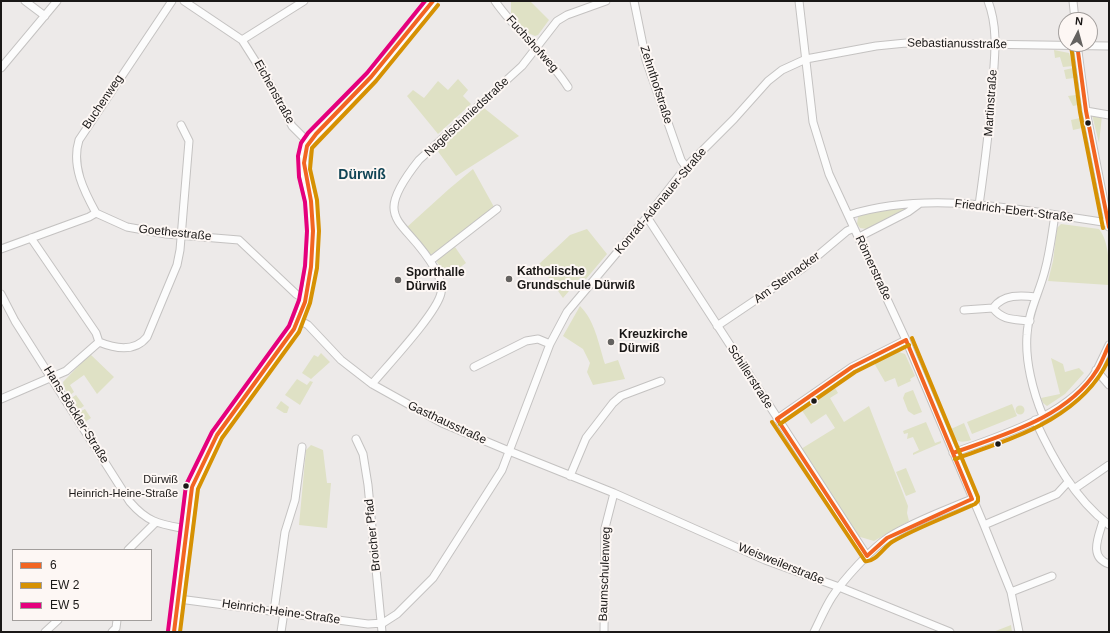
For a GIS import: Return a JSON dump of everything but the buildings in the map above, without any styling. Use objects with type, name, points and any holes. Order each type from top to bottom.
[{"type":"street","points":[[25,1],[45,16]]},
{"type":"street","points":[[1,68],[56,1]]},
{"type":"street","name":"Buchenweg","points":[[96,213],[88,198],[77,169],[76,150],[79,140],[172,1]]},
{"type":"street","name":"Eichenstraße","points":[[184,1],[242,40],[273,89],[292,126],[308,142]]},
{"type":"street","points":[[242,40],[304,1]]},
{"type":"street","points":[[174,632],[192,487],[213,443],[299,320],[304,299],[314,231],[311,202],[304,166],[305,150],[308,142],[376,74],[434,1]]},
{"type":"street","name":"Fuchshofweg","points":[[496,1],[508,20],[555,67],[568,87]]},
{"type":"street","name":"Nagelschmiedstraße","points":[[372,384],[413,335],[438,302],[441,292],[441,282],[430,261],[396,219],[393,209],[395,197],[408,175],[419,160],[522,66],[557,21],[567,15],[606,1]]},
{"type":"street","name":"Zehnthofstraße","points":[[634,1],[646,60],[681,160],[686,168]]},
{"type":"street","name":"Römerstraße","points":[[799,1],[813,122],[829,174],[849,214],[854,228],[906,340],[984,525],[1011,592],[1019,632]]},
{"type":"street","name":"Martinstraße","points":[[979,205],[990,127],[995,44],[993,15],[988,1]]},
{"type":"street","points":[[1073,1],[1074,12]]},
{"type":"street","name":"Sebastianusstraße","points":[[806,59],[876,46],[906,43],[1058,45]]},
{"type":"street","name":"Sebastianusstraße","points":[[1098,46],[1109,46]]},
{"type":"street","points":[[1078,52],[1086,111],[1109,224]]},
{"type":"street","name":"Konrad-Adenauer-Straße","points":[[509,452],[550,344],[567,312],[686,168],[734,119],[768,81],[782,70],[806,59]]},
{"type":"street","points":[[1086,111],[1109,115]]},
{"type":"street","points":[[99,342],[123,348],[136,346],[144,340],[177,265],[182,236],[189,141],[181,126]]},
{"type":"street","name":"Friedrich-Ebert-Straße","points":[[849,214],[907,203],[979,205],[1109,224]]},
{"type":"street","points":[[859,237],[908,212],[919,204]]},
{"type":"street","points":[[430,261],[497,209]]},
{"type":"street","points":[[1,249],[89,217],[96,213]]},
{"type":"street","name":"Goethestraße","points":[[96,213],[127,228],[182,236],[239,240],[296,294],[304,299]]},
{"type":"street","points":[[1043,416],[1036,396],[1028,357],[1027,334],[1036,297],[1045,270],[1055,215]]},
{"type":"street","name":"Schillerstraße","points":[[647,217],[777,419],[868,556]]},
{"type":"street","name":"Am Steinacker","points":[[717,326],[803,268],[847,231],[854,228]]},
{"type":"street","points":[[31,238],[96,333],[99,342]]},
{"type":"street","name":"Hans-Böckler-Straße","points":[[1,294],[15,321],[53,378],[130,502],[139,512],[155,523],[186,529]]},
{"type":"street","points":[[964,310],[993,308],[1004,298],[1023,296],[1036,297]]},
{"type":"street","points":[[993,308],[999,315],[1005,318],[1030,321]]},
{"type":"street","name":"Gasthausstraße","points":[[299,320],[308,325],[341,360],[372,384],[442,423],[509,452],[614,493]]},
{"type":"street","points":[[474,367],[526,341],[538,339],[550,344]]},
{"type":"street","points":[[777,419],[852,367],[906,340]]},
{"type":"street","points":[[1,399],[53,378],[66,371],[99,342]]},
{"type":"street","points":[[953,453],[1035,420],[1061,406],[1079,390],[1096,370],[1109,345]]},
{"type":"street","points":[[1096,370],[1109,384]]},
{"type":"street","points":[[570,476],[586,438],[613,403],[621,396],[661,381]]},
{"type":"street","points":[[1035,420],[1051,454],[1068,482],[1106,523],[1096,546],[1097,555],[1101,560],[1109,564]]},
{"type":"street","name":"Broicher Pfad","points":[[356,439],[363,454],[368,485],[383,622],[382,632]]},
{"type":"street","points":[[274,611],[285,532],[295,500],[302,448]]},
{"type":"street","name":"Heinrich-Heine-Straße","points":[[179,599],[368,624],[383,622],[397,614],[433,578],[502,470],[509,452]]},
{"type":"street","points":[[1074,489],[1109,465]]},
{"type":"street","points":[[984,525],[1057,494],[1068,482]]},
{"type":"street","name":"Weisweilerstraße","points":[[614,493],[766,560],[839,587],[950,632]]},
{"type":"street","name":"Baumschulenweg","points":[[604,632],[606,528],[614,493]]},
{"type":"street","points":[[814,632],[832,597],[839,587],[887,538],[912,524],[972,499]]},
{"type":"street","points":[[129,549],[155,523]]},
{"type":"street","points":[[1011,592],[1052,576]]},
{"type":"street","points":[[281,632],[284,612]]},
{"type":"street","points":[[45,632],[57,621]]},
{"type":"street","points":[[112,632],[116,628],[117,621]]},
{"type":"green space","points":[[511,1],[530,1],[549,20],[538,35],[535,36],[528,33],[511,14]]},
{"type":"green space","points":[[1054,50],[1069,53],[1073,66],[1063,67],[1060,57],[1055,58]]},
{"type":"green space","points":[[1073,68],[1074,78],[1066,79],[1064,70]]},
{"type":"green space","points":[[458,79],[468,90],[463,96],[471,104],[438,134],[407,96],[413,90],[424,98],[438,81],[448,90]]},
{"type":"green space","points":[[1076,95],[1078,105],[1073,106],[1068,96]]},
{"type":"green space","points":[[484,108],[519,136],[456,176],[437,150]]},
{"type":"green space","points":[[1092,115],[1102,116],[1099,143]]},
{"type":"green space","points":[[1080,118],[1082,128],[1073,130],[1071,120]]},
{"type":"green space","points":[[473,169],[494,207],[434,253],[429,255],[407,227]]},
{"type":"green space","points":[[907,207],[907,209],[867,229],[860,228],[857,224],[858,217],[866,213]]},
{"type":"green space","points":[[1061,224],[1099,229],[1103,235],[1107,248],[1109,285],[1048,281],[1053,261],[1057,228]]},
{"type":"green space","points":[[587,229],[607,254],[586,279],[580,278],[563,298],[539,264],[570,235]]},
{"type":"green space","points":[[455,247],[466,263],[448,276],[436,261]]},
{"type":"green space","points":[[580,306],[593,325],[605,364],[618,360],[625,379],[593,385],[587,372],[590,363],[583,349],[563,336]]},
{"type":"green space","points":[[896,351],[905,354],[915,376],[910,379],[911,381],[898,387],[895,378],[885,382],[874,363]]},
{"type":"green space","points":[[321,353],[330,362],[311,379],[302,373],[314,355],[318,357]]},
{"type":"green space","points":[[90,354],[114,377],[97,394],[84,375],[70,385],[74,392],[69,396],[63,382]]},
{"type":"green space","points":[[1051,358],[1063,364],[1065,372],[1079,368],[1084,373],[1065,394],[1047,406],[1043,403],[1041,398],[1060,394]]},
{"type":"green space","points":[[297,379],[307,385],[310,381],[313,382],[300,405],[285,395]]},
{"type":"green space","points":[[834,386],[838,393],[830,398],[844,422],[869,406],[908,506],[907,513],[909,521],[874,541],[857,536],[801,449],[835,428],[826,414],[811,424],[801,409]]},
{"type":"green space","points":[[913,390],[922,412],[914,415],[908,411],[903,398],[905,393]]},
{"type":"green space","points":[[76,395],[84,406],[78,410],[70,399]]},
{"type":"green space","points":[[281,401],[289,407],[287,413],[284,413],[276,408]]},
{"type":"green space","points":[[1012,404],[1017,416],[972,434],[967,422]]},
{"type":"green space","points":[[1020,405],[1025,410],[1020,415],[1015,410]]},
{"type":"green space","points":[[85,409],[91,418],[85,422],[79,412]]},
{"type":"green space","points":[[926,422],[935,443],[941,441],[941,443],[913,455],[913,453],[919,450],[913,437],[907,439],[908,433],[904,434],[903,431]]},
{"type":"green space","points":[[964,423],[971,440],[963,442],[956,439],[951,429]]},
{"type":"green space","points":[[311,445],[323,450],[327,483],[331,483],[327,528],[299,525],[306,450]]},
{"type":"green space","points":[[906,468],[916,492],[906,496],[896,472]]},
{"type":"green space","points":[[1011,625],[1012,632],[993,632]]},
{"type":"transit line","points":[[168,631],[186,485],[212,432],[289,326],[299,300],[305,266],[307,231],[305,202],[299,177],[298,156],[301,143],[308,133],[367,73],[425,1]]},
{"type":"transit line","name":"6","points":[[174,632],[192,487],[217,435],[294,329],[305,302],[311,267],[313,231],[311,201],[304,163],[307,146],[316,134],[371,77],[433,1]]},
{"type":"transit line","points":[[180,632],[198,489],[222,438],[299,332],[310,303],[317,268],[319,231],[317,200],[310,169],[312,148],[376,81],[438,5]]},
{"type":"transit line","points":[[1072,52],[1080,112],[1103,228]]},
{"type":"transit line","name":"6","points":[[1078,52],[1086,111],[1109,227]]},
{"type":"transit line","points":[[772,422],[865,561],[872,560],[892,542],[975,504],[978,501],[978,497],[912,338]]},
{"type":"transit line","name":"6","points":[[906,340],[972,499]]},
{"type":"transit line","name":"6","points":[[777,419],[852,367],[906,340]]},
{"type":"transit line","points":[[780,424],[855,372],[909,345]]},
{"type":"transit line","name":"6","points":[[953,453],[1032,423],[1069,401],[1084,387],[1097,370],[1109,345]]},
{"type":"transit line","points":[[955,459],[1000,443],[1043,424],[1081,397],[1097,380],[1109,359]]},
{"type":"transit line","name":"6","points":[[777,419],[867,556]]},
{"type":"transit line","name":"6","points":[[867,556],[887,538],[972,499]]},
{"type":"place","name":"Katholische Grundschule Dürwiß","points":[[509,279]]},
{"type":"place","name":"Sporthalle Dürwiß","points":[[398,280]]},
{"type":"place","name":"Kreuzkirche Dürwiß","points":[[611,342]]},
{"type":"place","name":"Dürwiß Heinrich-Heine-Straße","points":[[186,486]]},
{"type":"district","name":"Dürwiß","points":[[362,175]]}]
